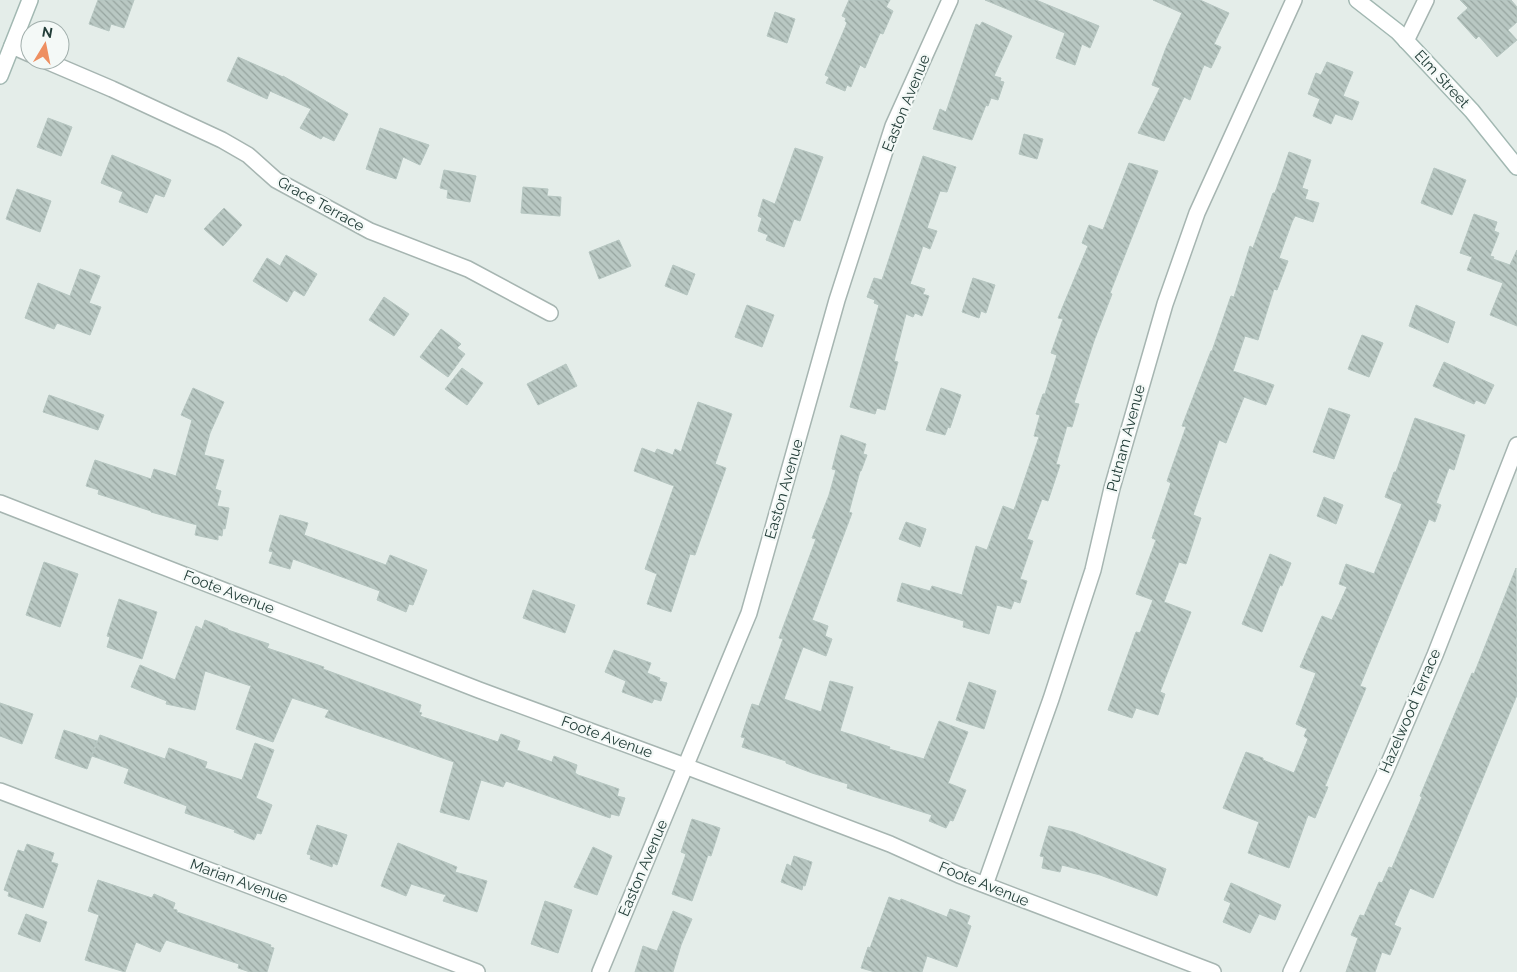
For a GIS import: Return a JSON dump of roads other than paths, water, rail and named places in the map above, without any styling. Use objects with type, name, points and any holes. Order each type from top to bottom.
[{"type":"street","points":[[0,76],[30,0]]},
{"type":"street","name":"Easton Avenue","points":[[600,972],[748,613],[837,300],[894,126],[950,0]]},
{"type":"street","name":"Putnam Avenue","points":[[985,885],[1051,699],[1093,570],[1112,488],[1165,304],[1197,213],[1294,0]]},
{"type":"street","name":"Elm Street","points":[[1357,0],[1398,32],[1472,111],[1517,167]]},
{"type":"street","points":[[1406,41],[1426,0]]},
{"type":"street","points":[[12,46],[20,50]]},
{"type":"street","name":"Grace Terrace","points":[[67,70],[222,140],[248,155],[276,180],[370,231],[468,269],[550,313]]},
{"type":"street","name":"Hazelwood Terrace","points":[[1291,972],[1385,772],[1435,655],[1517,445]]},
{"type":"street","name":"Foote Avenue","points":[[0,503],[479,690],[890,844],[985,885],[1213,972]]},
{"type":"street","name":"Marian Avenue","points":[[0,791],[477,972]]}]
